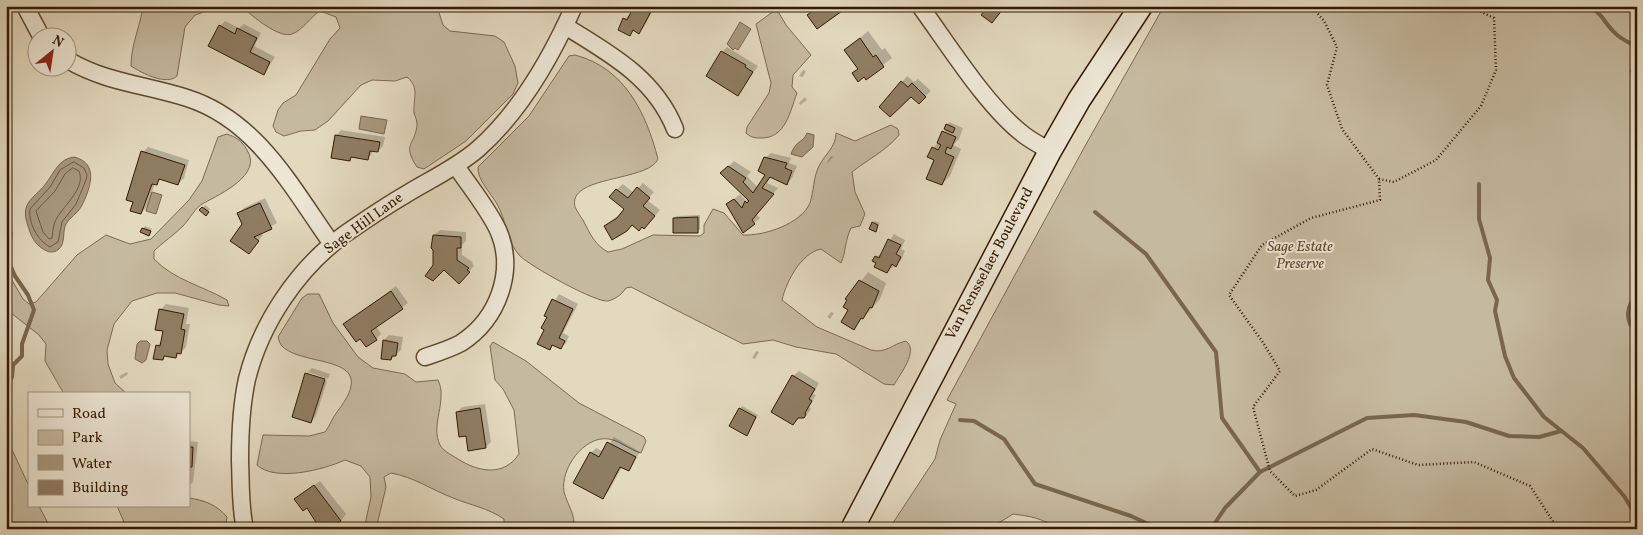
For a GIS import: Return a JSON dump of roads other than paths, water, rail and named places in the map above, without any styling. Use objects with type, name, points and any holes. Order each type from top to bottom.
[{"type":"main road","name":"Van Rensselaer Boulevard","points":[[852,529],[1050,151],[1079,100],[1141,6]]},
{"type":"street","points":[[25,6],[37,28]]},
{"type":"street","name":"Sage Hill Lane","points":[[245,529],[241,498],[240,436],[244,396],[250,369],[266,329],[278,308],[311,265],[332,244],[403,196],[456,166],[486,142],[519,105],[546,63],[574,6]]},
{"type":"street","points":[[920,6],[980,87],[1007,118],[1023,135],[1050,151]]},
{"type":"street","points":[[565,26],[636,74],[660,100],[675,129]]},
{"type":"street","points":[[78,65],[101,75],[194,100],[233,121],[253,138],[274,162],[332,244]]},
{"type":"street","points":[[425,357],[458,344],[478,329],[499,295],[507,268],[505,254],[497,230],[456,166]]},
{"type":"water","points":[[740,22],[751,29],[738,50],[735,48],[733,50],[727,44]]},
{"type":"water","points":[[361,116],[387,120],[384,134],[359,129]]},
{"type":"water","points":[[807,133],[814,135],[813,147],[802,157],[791,154],[795,146],[804,139]]},
{"type":"water","points":[[74,157],[82,160],[87,165],[90,171],[90,185],[78,212],[66,224],[61,246],[54,252],[49,252],[39,246],[32,237],[25,211],[30,201],[61,163]]},
{"type":"water","points":[[152,192],[162,195],[156,214],[146,211]]},
{"type":"water","points":[[140,341],[147,341],[150,344],[146,360],[142,363],[135,359],[137,344]]},
{"type":"waterway","points":[[1587,6],[1599,14],[1618,36],[1637,47]]},
{"type":"waterway","points":[[1637,62],[1632,71],[1637,105]]},
{"type":"waterway","points":[[1479,184],[1479,219],[1490,258],[1488,280],[1497,300],[1495,311],[1505,356],[1514,378],[1544,417],[1583,448],[1624,496],[1637,517]]},
{"type":"waterway","points":[[1095,212],[1146,254],[1216,352],[1222,418],[1260,472]]},
{"type":"waterway","points":[[6,225],[11,233],[8,260],[15,276],[28,295],[34,310],[22,344],[22,356],[13,365],[12,377],[6,388]]},
{"type":"waterway","points":[[1637,295],[1633,299],[1628,314],[1630,324],[1637,332]]},
{"type":"waterway","points":[[1211,529],[1225,508],[1260,472],[1367,418],[1414,415],[1466,422],[1509,436],[1539,437],[1561,431]]},
{"type":"waterway","points":[[960,420],[974,421],[1004,439],[1035,484],[1131,516],[1159,529]]},
{"type":"park label","name":"Sage Estate Preserve","points":[[1300,256]]}]
